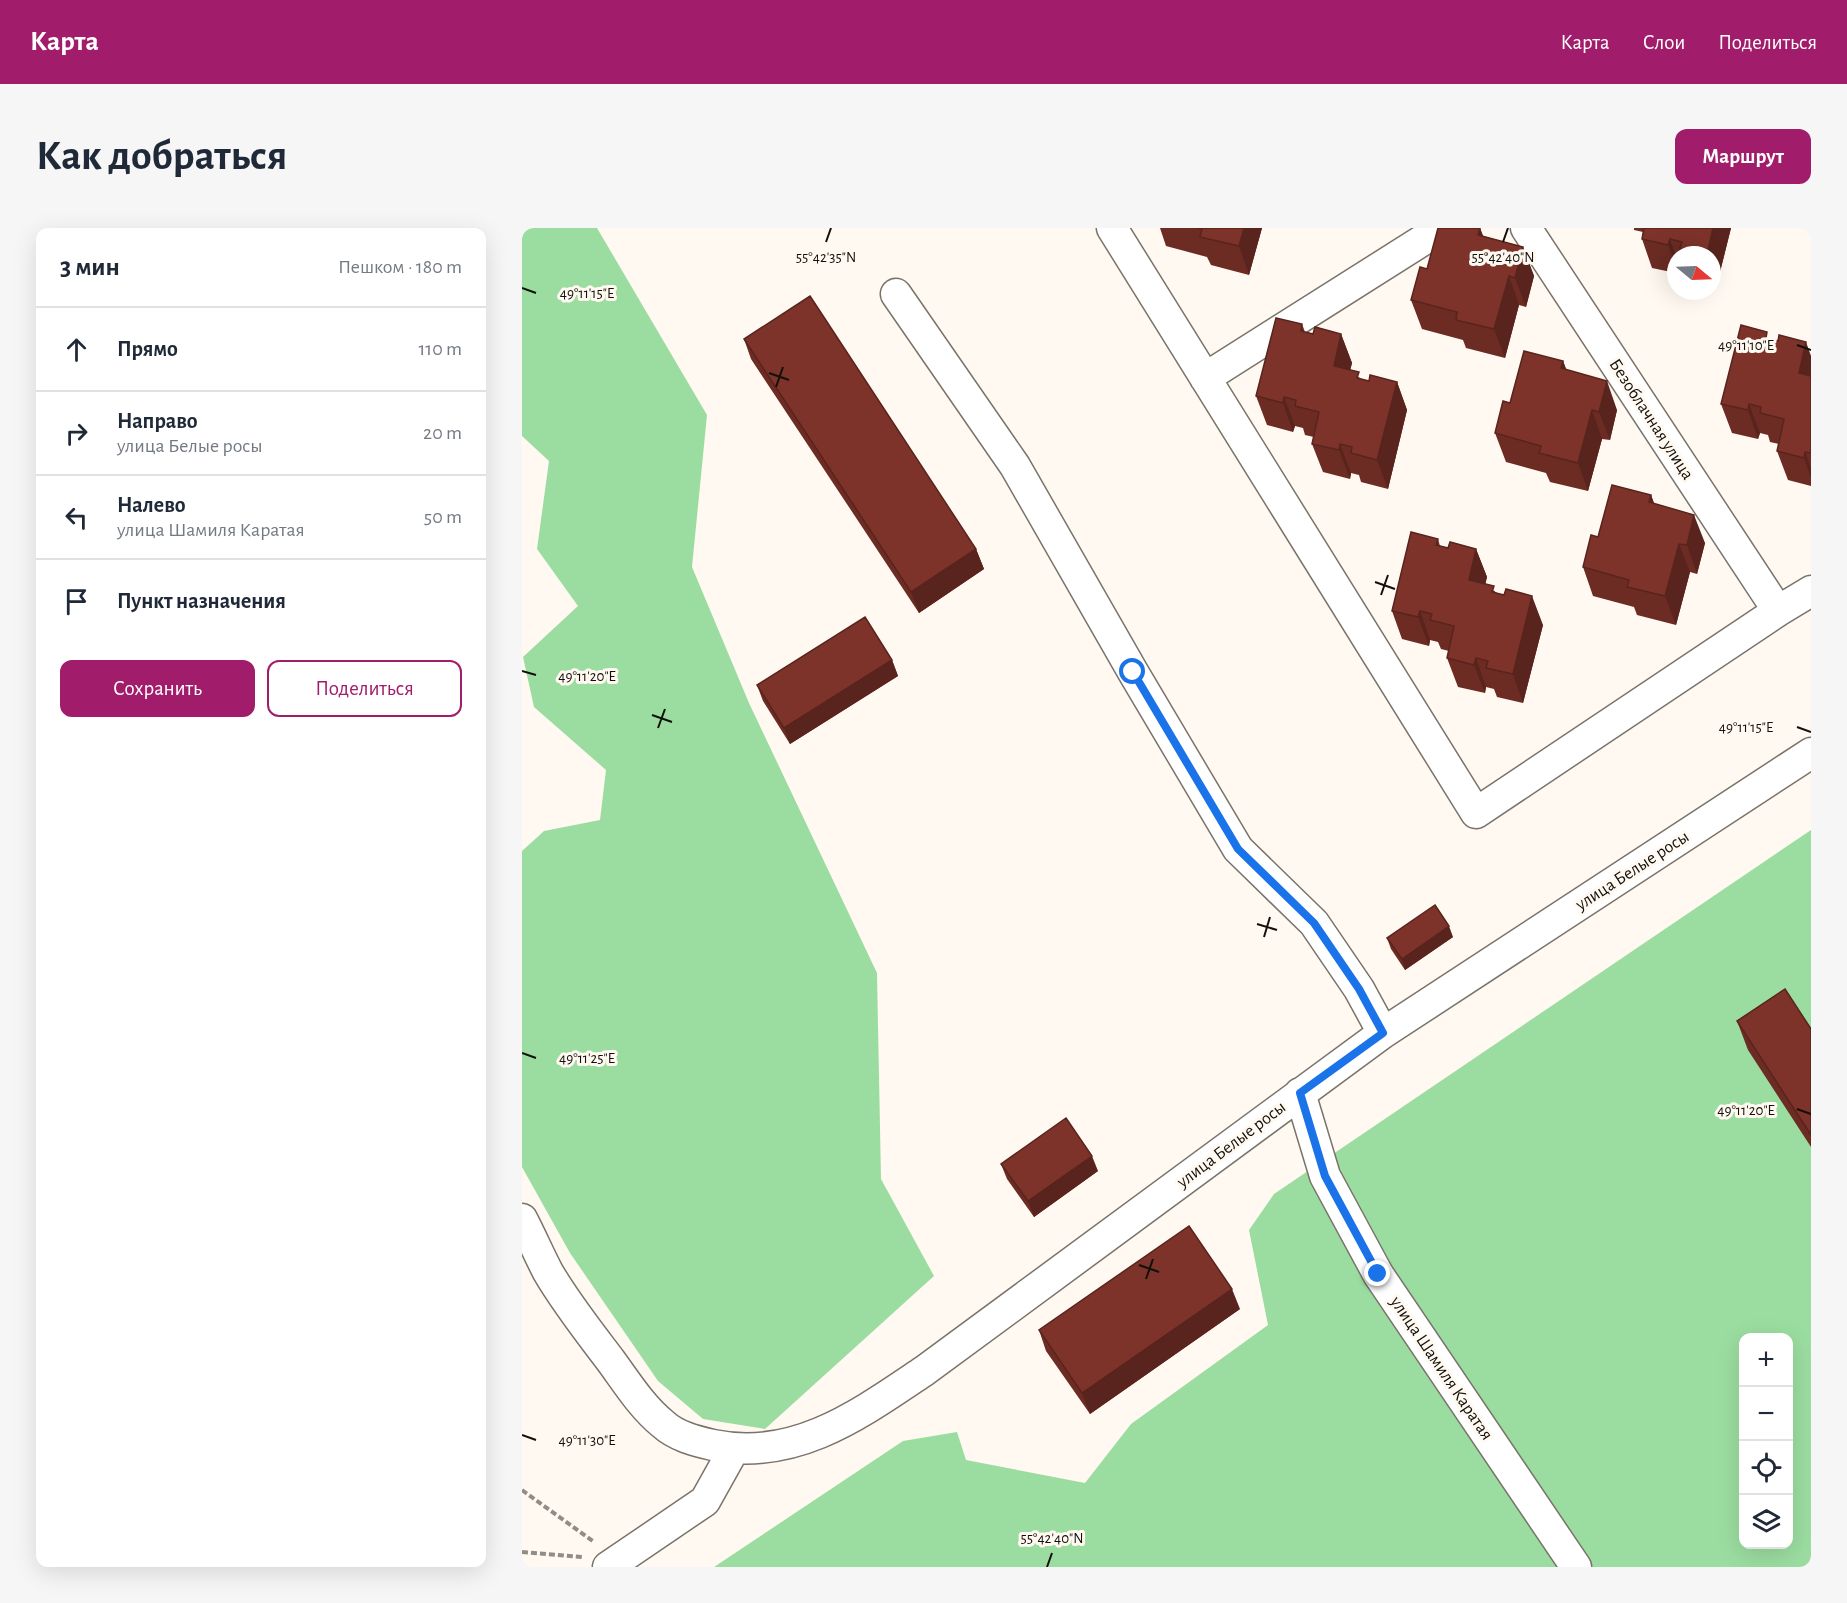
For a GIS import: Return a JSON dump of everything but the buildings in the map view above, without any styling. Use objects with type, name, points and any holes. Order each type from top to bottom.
[{"type":"street","points":[[1112,228],[1476,813],[1811,591]]},
{"type":"street","points":[[1205,378],[1442,228]]},
{"type":"street","name":"Безоблачная улица","points":[[1526,228],[1778,611]]},
{"type":"street","points":[[896,294],[1015,466],[1238,849],[1314,923],[1359,989],[1383,1033]]},
{"type":"street","name":"улица Белые росы","points":[[522,1219],[548,1271],[570,1307],[639,1399],[663,1425],[692,1440],[734,1449],[765,1448],[808,1438],[854,1418],[924,1371],[1383,1033],[1811,753]]},
{"type":"street","name":"улица Шамиля Каратая","points":[[1300,1093],[1325,1176],[1378,1274],[1576,1567]]},
{"type":"street","points":[[613,1564],[705,1501],[734,1449]]},
{"type":"path","points":[[522,1490],[613,1564]]},
{"type":"path","points":[[522,1552],[613,1564]]},
{"type":"green space","points":[[522,228],[597,228],[707,415],[692,567],[749,703],[877,973],[881,1179],[934,1276],[765,1429],[703,1419],[658,1381],[570,1253],[522,1167],[522,851],[544,831],[600,820],[606,770],[534,707],[523,657],[578,606],[537,549],[549,461],[522,436]]},
{"type":"green space","points":[[1811,830],[1811,1567],[714,1567],[903,1441],[957,1432],[966,1460],[1085,1483],[1131,1424],[1268,1325],[1249,1230],[1274,1194]]},
{"type":"route","points":[[1133,672],[1238,849],[1314,923],[1359,989],[1383,1033],[1300,1093],[1325,1176],[1378,1274]]}]
